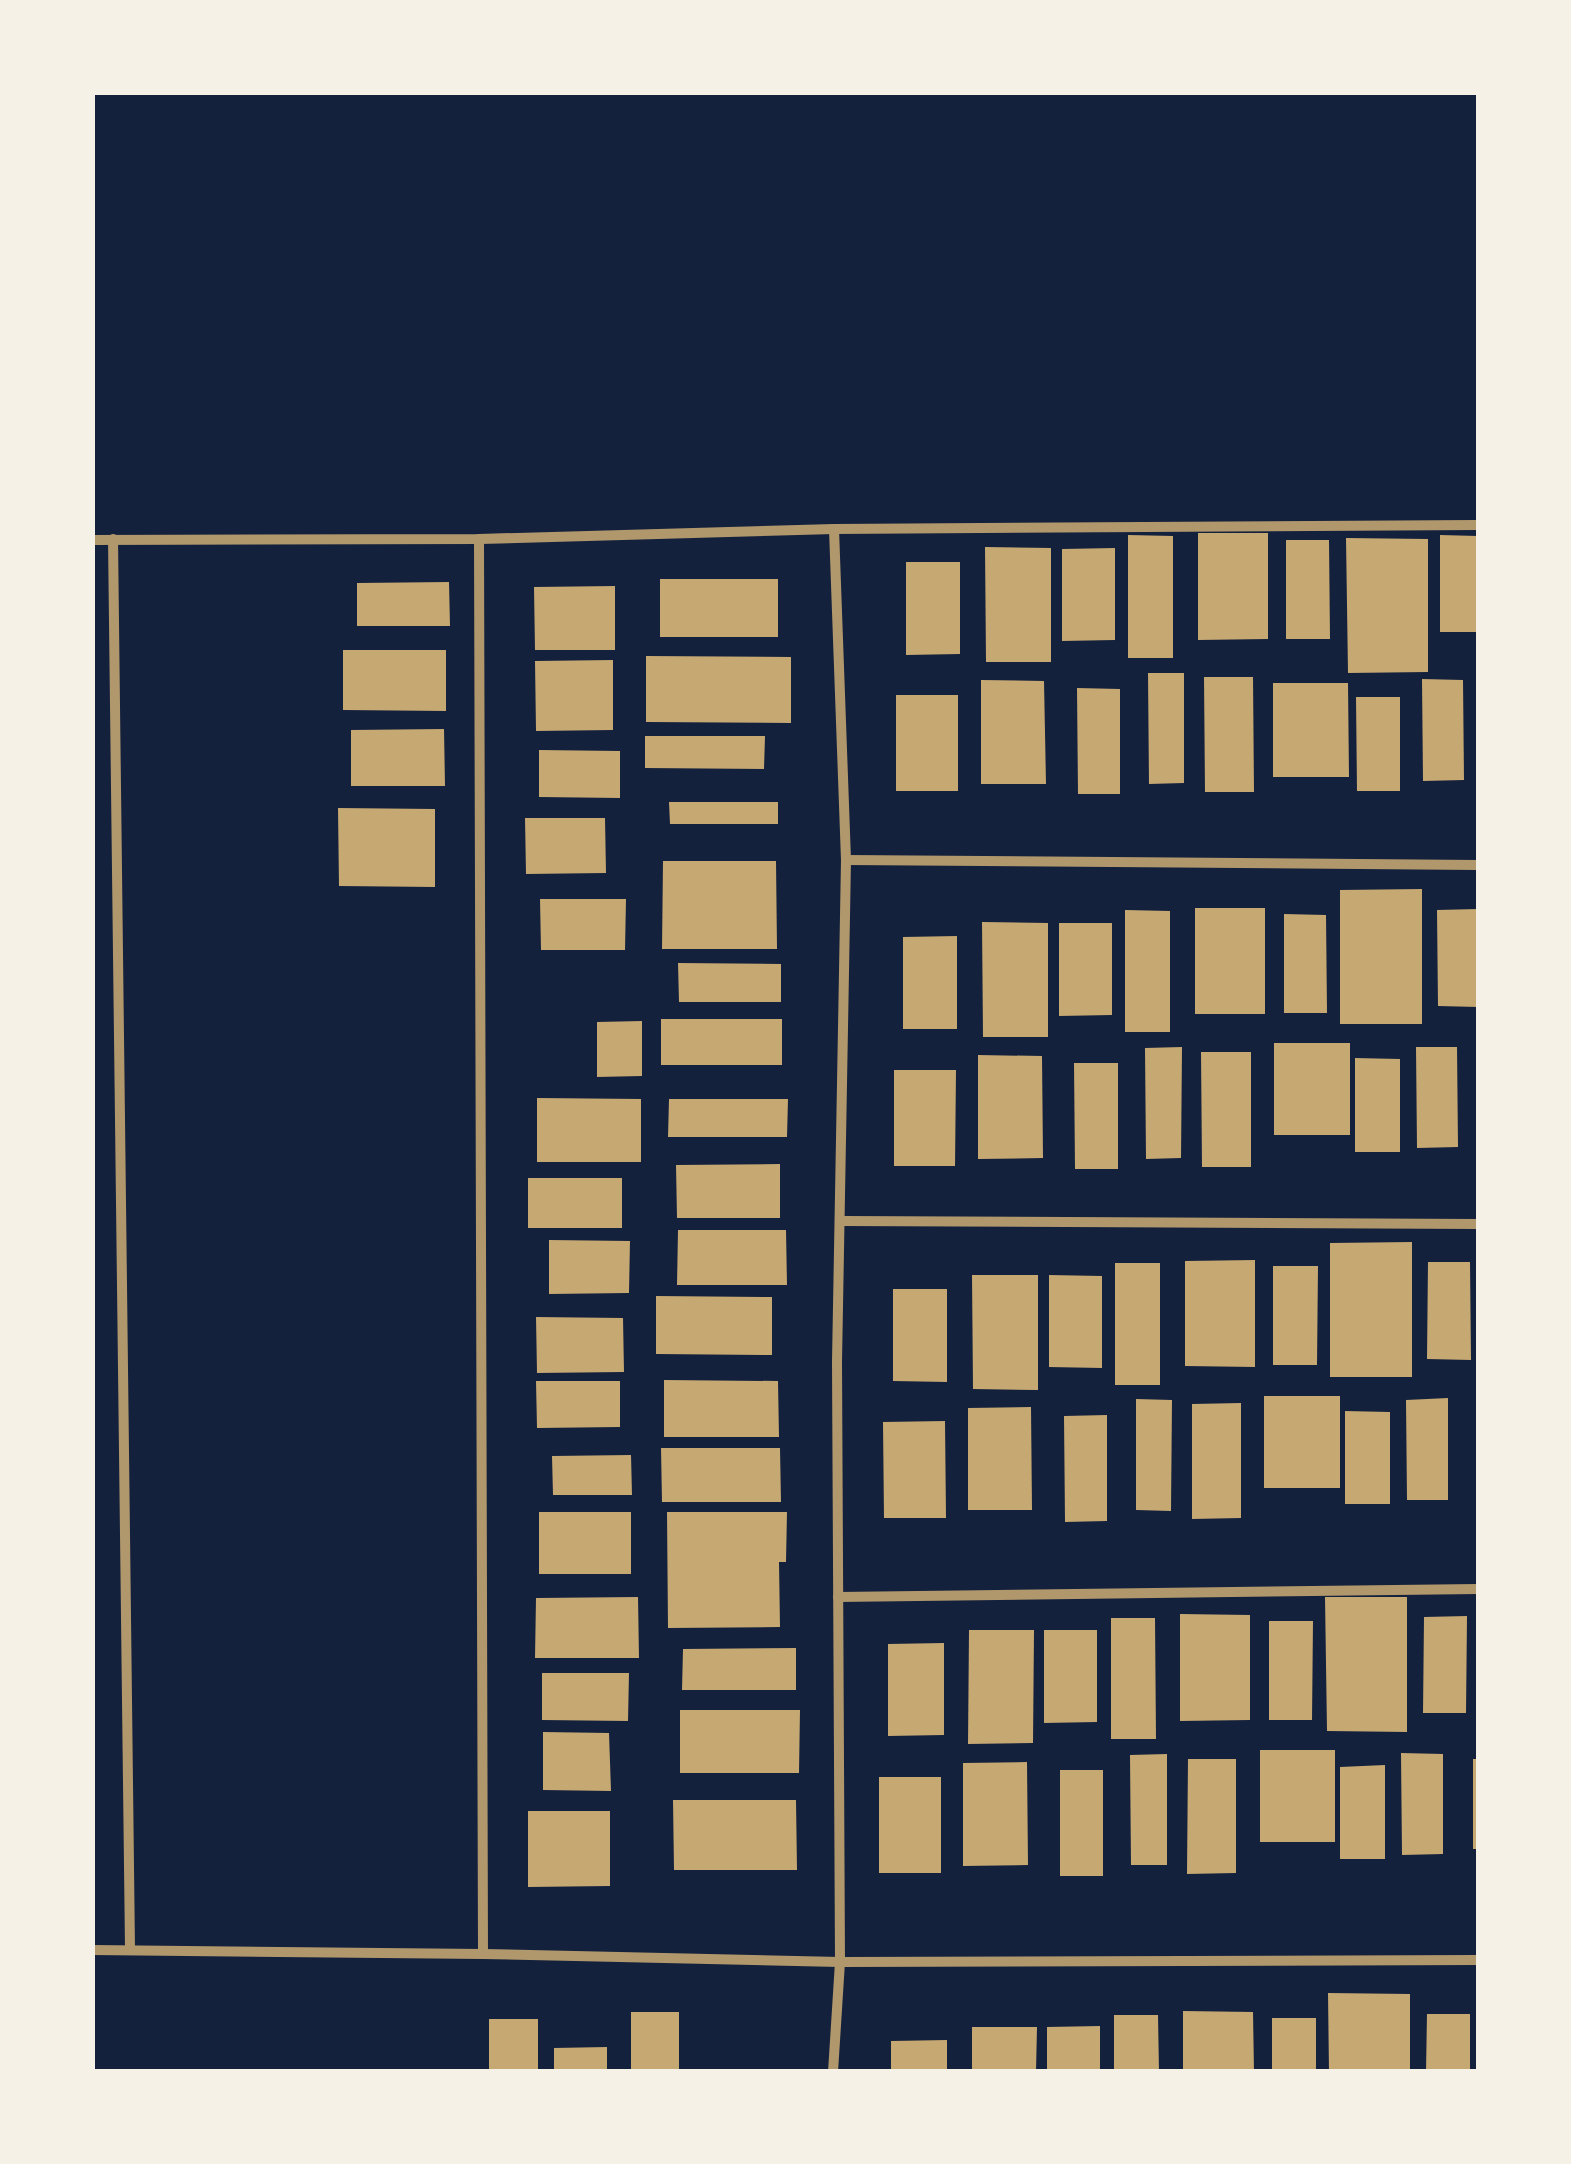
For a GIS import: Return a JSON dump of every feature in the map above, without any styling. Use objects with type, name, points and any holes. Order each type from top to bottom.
[{"type":"street","points":[[92,540],[478,539],[834,529],[1478,524]]},
{"type":"street","points":[[833,2072],[840,1962],[837,1362],[846,860],[834,529]]},
{"type":"street","points":[[478,539],[484,1954]]},
{"type":"street","points":[[113,540],[130,1949]]},
{"type":"street","points":[[846,860],[1478,864]]},
{"type":"street","points":[[842,1221],[1478,1224]]},
{"type":"street","points":[[838,1597],[1478,1589]]},
{"type":"street","points":[[92,1950],[840,1962],[1478,1960]]},
{"type":"building","points":[[1198,533],[1268,533],[1268,639],[1198,640]]},
{"type":"building","points":[[1128,535],[1173,536],[1173,658],[1128,658]]},
{"type":"building","points":[[1440,535],[1478,536],[1478,632],[1440,632]]},
{"type":"building","points":[[1346,538],[1428,539],[1428,672],[1348,673]]},
{"type":"building","points":[[1286,540],[1329,540],[1330,639],[1286,639]]},
{"type":"building","points":[[985,547],[1051,548],[1051,662],[986,662]]},
{"type":"building","points":[[1115,548],[1115,640],[1062,641],[1062,549]]},
{"type":"building","points":[[906,562],[960,562],[960,654],[906,655]]},
{"type":"building","points":[[660,579],[778,579],[778,637],[660,637]]},
{"type":"building","points":[[449,582],[450,626],[357,626],[357,583]]},
{"type":"building","points":[[615,586],[615,650],[535,650],[534,587]]},
{"type":"building","points":[[343,650],[446,650],[446,711],[343,710]]},
{"type":"building","points":[[646,656],[791,657],[791,723],[646,722]]},
{"type":"building","points":[[613,660],[613,730],[536,731],[535,661]]},
{"type":"building","points":[[1148,673],[1184,673],[1184,783],[1149,784]]},
{"type":"building","points":[[1204,677],[1253,677],[1254,792],[1205,792]]},
{"type":"building","points":[[1422,679],[1463,680],[1464,780],[1423,781]]},
{"type":"building","points":[[981,680],[1044,681],[1046,784],[981,784]]},
{"type":"building","points":[[1273,683],[1348,683],[1349,777],[1273,777]]},
{"type":"building","points":[[1077,688],[1120,689],[1120,794],[1078,794]]},
{"type":"building","points":[[896,695],[958,695],[958,791],[896,791]]},
{"type":"building","points":[[1356,697],[1400,697],[1400,791],[1357,791]]},
{"type":"building","points":[[444,729],[445,786],[351,786],[351,730]]},
{"type":"building","points":[[645,736],[765,736],[764,769],[645,768]]},
{"type":"building","points":[[539,750],[620,751],[620,798],[539,797]]},
{"type":"building","points":[[669,802],[778,802],[778,824],[670,824]]},
{"type":"building","points":[[338,808],[435,809],[435,887],[339,886]]},
{"type":"building","points":[[525,818],[605,818],[606,873],[526,874]]},
{"type":"building","points":[[663,861],[776,861],[777,949],[662,949]]},
{"type":"building","points":[[1422,889],[1422,1024],[1340,1024],[1340,890]]},
{"type":"building","points":[[540,899],[626,899],[625,950],[541,950]]},
{"type":"building","points":[[1195,908],[1265,908],[1265,1014],[1195,1014]]},
{"type":"building","points":[[1478,909],[1478,1007],[1438,1006],[1437,910]]},
{"type":"building","points":[[1125,910],[1170,911],[1170,1032],[1125,1032]]},
{"type":"building","points":[[1284,914],[1326,915],[1327,1013],[1284,1013]]},
{"type":"building","points":[[982,922],[1048,923],[1048,1037],[983,1037]]},
{"type":"building","points":[[1059,923],[1112,923],[1112,1015],[1059,1016]]},
{"type":"building","points":[[957,936],[957,1029],[903,1029],[903,937]]},
{"type":"building","points":[[678,963],[781,964],[781,1002],[679,1002]]},
{"type":"building","points":[[661,1019],[782,1019],[782,1065],[661,1065]]},
{"type":"building","points":[[642,1021],[642,1076],[597,1077],[597,1022]]},
{"type":"building","points":[[1274,1043],[1350,1043],[1350,1135],[1274,1135]]},
{"type":"building","points":[[1182,1047],[1181,1158],[1146,1159],[1145,1048]]},
{"type":"building","points":[[1416,1047],[1457,1047],[1458,1147],[1417,1148]]},
{"type":"building","points":[[1201,1052],[1251,1052],[1251,1167],[1202,1167]]},
{"type":"building","points":[[978,1055],[1042,1056],[1043,1158],[978,1159]]},
{"type":"building","points":[[1355,1058],[1400,1059],[1400,1152],[1355,1152]]},
{"type":"building","points":[[1074,1063],[1118,1063],[1118,1169],[1075,1169]]},
{"type":"building","points":[[894,1070],[956,1070],[955,1166],[894,1166]]},
{"type":"building","points":[[537,1098],[641,1099],[641,1162],[537,1162]]},
{"type":"building","points":[[669,1099],[788,1099],[787,1137],[668,1137]]},
{"type":"building","points":[[780,1164],[780,1218],[677,1218],[676,1165]]},
{"type":"building","points":[[528,1178],[622,1178],[622,1228],[528,1228]]},
{"type":"building","points":[[678,1230],[786,1230],[787,1285],[677,1285]]},
{"type":"building","points":[[549,1240],[630,1241],[629,1293],[549,1294]]},
{"type":"building","points":[[1412,1242],[1412,1377],[1330,1377],[1330,1243]]},
{"type":"building","points":[[1255,1260],[1255,1367],[1185,1366],[1185,1261]]},
{"type":"building","points":[[1428,1262],[1470,1262],[1471,1360],[1427,1359]]},
{"type":"building","points":[[1115,1263],[1160,1263],[1160,1385],[1115,1385]]},
{"type":"building","points":[[1273,1266],[1318,1266],[1317,1365],[1273,1365]]},
{"type":"building","points":[[972,1275],[1038,1275],[1038,1390],[973,1389]]},
{"type":"building","points":[[1049,1275],[1102,1276],[1102,1368],[1049,1367]]},
{"type":"building","points":[[893,1289],[947,1289],[947,1382],[893,1381]]},
{"type":"building","points":[[656,1296],[772,1297],[772,1355],[656,1354]]},
{"type":"building","points":[[536,1317],[623,1318],[624,1372],[537,1373]]},
{"type":"building","points":[[664,1380],[778,1381],[779,1437],[664,1437]]},
{"type":"building","points":[[536,1381],[620,1381],[620,1427],[537,1428]]},
{"type":"building","points":[[1264,1396],[1340,1396],[1340,1488],[1264,1488]]},
{"type":"building","points":[[1448,1398],[1448,1500],[1407,1500],[1406,1400]]},
{"type":"building","points":[[1136,1399],[1172,1400],[1171,1511],[1136,1510]]},
{"type":"building","points":[[1241,1403],[1241,1518],[1192,1519],[1192,1404]]},
{"type":"building","points":[[1031,1407],[1032,1510],[968,1510],[968,1408]]},
{"type":"building","points":[[1345,1411],[1390,1412],[1390,1504],[1345,1504]]},
{"type":"building","points":[[1107,1415],[1107,1521],[1065,1522],[1064,1416]]},
{"type":"building","points":[[945,1421],[946,1518],[884,1518],[883,1422]]},
{"type":"building","points":[[661,1448],[780,1448],[781,1502],[662,1502]]},
{"type":"building","points":[[631,1455],[632,1495],[553,1495],[552,1456]]},
{"type":"building","points":[[539,1512],[631,1512],[631,1574],[539,1574]]},
{"type":"building","points":[[667,1512],[787,1512],[786,1562],[779,1562],[780,1627],[668,1628]]},
{"type":"building","points":[[638,1597],[639,1658],[535,1658],[536,1598]]},
{"type":"building","points":[[1325,1597],[1407,1597],[1407,1732],[1327,1731]]},
{"type":"building","points":[[1180,1614],[1250,1615],[1250,1720],[1180,1721]]},
{"type":"building","points":[[1467,1616],[1466,1713],[1423,1713],[1424,1617]]},
{"type":"building","points":[[1111,1618],[1155,1618],[1156,1739],[1111,1739]]},
{"type":"building","points":[[1269,1621],[1313,1621],[1312,1720],[1269,1720]]},
{"type":"building","points":[[969,1630],[1034,1630],[1033,1743],[968,1744]]},
{"type":"building","points":[[1044,1630],[1097,1630],[1097,1722],[1044,1723]]},
{"type":"building","points":[[944,1643],[944,1735],[888,1736],[888,1644]]},
{"type":"building","points":[[796,1648],[796,1690],[682,1690],[683,1649]]},
{"type":"building","points":[[542,1673],[629,1673],[628,1721],[542,1720]]},
{"type":"building","points":[[680,1710],[800,1710],[799,1773],[680,1773]]},
{"type":"building","points":[[543,1732],[609,1733],[611,1791],[543,1790]]},
{"type":"building","points":[[1260,1750],[1335,1750],[1335,1842],[1260,1842]]},
{"type":"building","points":[[1401,1753],[1443,1754],[1443,1854],[1402,1855]]},
{"type":"building","points":[[1167,1754],[1167,1865],[1131,1865],[1130,1755]]},
{"type":"building","points":[[1188,1759],[1236,1759],[1236,1873],[1187,1874]]},
{"type":"building","points":[[1473,1759],[1478,1759],[1478,1849],[1473,1849]]},
{"type":"building","points":[[1027,1762],[1028,1865],[963,1866],[963,1763]]},
{"type":"building","points":[[1385,1765],[1385,1859],[1340,1859],[1340,1767]]},
{"type":"building","points":[[1060,1770],[1103,1770],[1103,1876],[1060,1876]]},
{"type":"building","points":[[879,1777],[941,1777],[941,1873],[879,1873]]},
{"type":"building","points":[[673,1800],[796,1800],[797,1870],[674,1870]]},
{"type":"building","points":[[528,1811],[610,1811],[610,1886],[528,1887]]},
{"type":"building","points":[[1328,1993],[1410,1994],[1410,2072],[1329,2072]]},
{"type":"building","points":[[1183,2011],[1253,2012],[1254,2072],[1183,2072]]},
{"type":"building","points":[[631,2012],[679,2012],[679,2072],[631,2072]]},
{"type":"building","points":[[1427,2014],[1470,2014],[1470,2072],[1426,2072]]},
{"type":"building","points":[[1114,2015],[1158,2015],[1159,2072],[1114,2072]]},
{"type":"building","points":[[1272,2018],[1316,2018],[1316,2072],[1272,2072]]},
{"type":"building","points":[[489,2019],[538,2019],[538,2072],[489,2072]]},
{"type":"building","points":[[1100,2026],[1100,2072],[1047,2072],[1047,2027]]},
{"type":"building","points":[[972,2027],[1037,2027],[1036,2072],[972,2072]]},
{"type":"building","points":[[947,2040],[947,2072],[891,2072],[891,2041]]},
{"type":"building","points":[[607,2047],[607,2072],[554,2072],[554,2048]]}]
